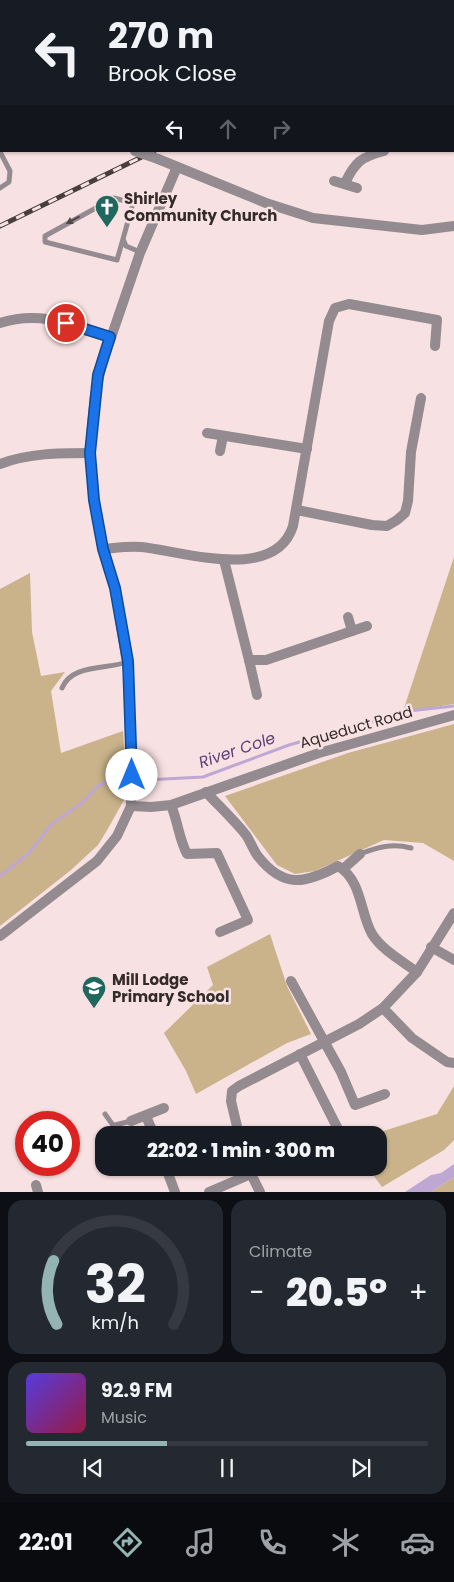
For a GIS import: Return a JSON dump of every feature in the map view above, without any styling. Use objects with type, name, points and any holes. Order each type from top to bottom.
[{"type":"street","points":[[138,152],[266,203],[313,218],[422,230],[454,226]]},
{"type":"street","points":[[345,183],[352,167],[366,156],[380,152]]},
{"type":"street","points":[[0,936],[97,861],[117,836],[131,806],[132,761],[128,661],[111,570],[103,549],[94,500],[90,453],[98,375],[140,253],[177,167]]},
{"type":"street","points":[[334,181],[356,188]]},
{"type":"street","points":[[103,549],[139,546],[224,560],[253,558],[277,547],[291,533],[297,510],[329,320],[335,308],[348,304],[437,320],[435,346]]},
{"type":"street","points":[[0,324],[15,318],[52,318],[110,337]]},
{"type":"street","points":[[297,510],[386,526],[405,513],[408,501],[411,452],[421,398]]},
{"type":"street","points":[[208,433],[307,449]]},
{"type":"street","points":[[220,451],[223,436]]},
{"type":"street","points":[[0,464],[44,454],[90,453]]},
{"type":"street","points":[[224,560],[257,695]]},
{"type":"street","points":[[348,617],[352,631]]},
{"type":"street","points":[[249,660],[266,660],[367,626]]},
{"type":"street","name":"Aqueduct Road","points":[[131,806],[171,805],[318,752],[454,715]]},
{"type":"street","points":[[206,792],[246,836],[264,864],[283,878],[298,881],[315,878],[338,866],[343,869],[361,899],[372,934],[380,944],[417,972]]},
{"type":"street","points":[[171,805],[179,824],[180,841],[187,854],[217,853],[248,920],[220,932]]},
{"type":"street","points":[[343,869],[360,854]]},
{"type":"street","points":[[237,1126],[231,1101],[232,1091],[359,1024],[383,1008],[417,972],[454,913]]},
{"type":"street","points":[[431,947],[454,960]]},
{"type":"street","points":[[291,981],[341,1072],[355,1105],[385,1094]]},
{"type":"street","points":[[383,1008],[412,1038],[447,1062],[454,1063]]},
{"type":"street","points":[[300,1054],[336,1126]]},
{"type":"street","points":[[131,1120],[164,1108]]},
{"type":"street","points":[[146,1116],[150,1126]]},
{"type":"street","points":[[169,1176],[175,1192]]},
{"type":"street","points":[[209,1192],[240,1176]]},
{"type":"street","points":[[252,1176],[260,1192]]},
{"type":"lane","points":[[0,152],[10,171],[9,182],[0,188]]},
{"type":"lane","points":[[123,240],[117,260],[45,242],[45,236],[114,198],[133,203],[123,240],[126,246],[140,253]]},
{"type":"lane","points":[[62,688],[66,680],[73,673],[117,666],[128,661]]},
{"type":"lane","points":[[360,854],[382,846],[400,845],[412,848]]},
{"type":"lane","points":[[105,1114],[115,1125],[131,1120]]},
{"type":"shaded area","points":[[454,557],[454,704],[409,711],[404,708]]},
{"type":"shaded area","points":[[30,573],[32,632],[41,676],[65,672],[51,691],[61,753],[123,731],[126,769],[124,800],[98,845],[71,870],[0,926],[0,589]]},
{"type":"shaded area","points":[[454,724],[454,861],[423,843],[384,840],[315,871],[295,874],[277,865],[225,796],[348,753]]},
{"type":"shaded area","points":[[270,934],[287,986],[311,1034],[287,1043],[196,1094],[186,1071],[164,1033],[213,985],[207,967]]},
{"type":"shaded area","points":[[454,1086],[454,1140],[444,1150],[382,1187],[374,1176],[387,1176],[387,1130],[437,1114]]},
{"type":"shaded area","points":[[454,1164],[454,1177],[431,1192],[405,1192],[431,1175],[441,1173]]},
{"type":"shaded area","points":[[454,1177],[454,1192],[431,1192]]},
{"type":"waterway","name":"River Cole","points":[[0,876],[28,854],[52,824],[83,802],[98,786],[119,777],[145,780],[203,777],[289,745],[409,711],[454,706]]},
{"type":"railway","points":[[0,226],[152,152]]},
{"type":"place","name":"Shirley Community Church","points":[[107,228]]},
{"type":"place","name":"Mill Lodge Primary School","points":[[94,1009]]},
{"type":"route","points":[[66,323],[110,337],[98,375],[90,453],[94,500],[103,549],[115,588],[128,661],[132,775]]}]
